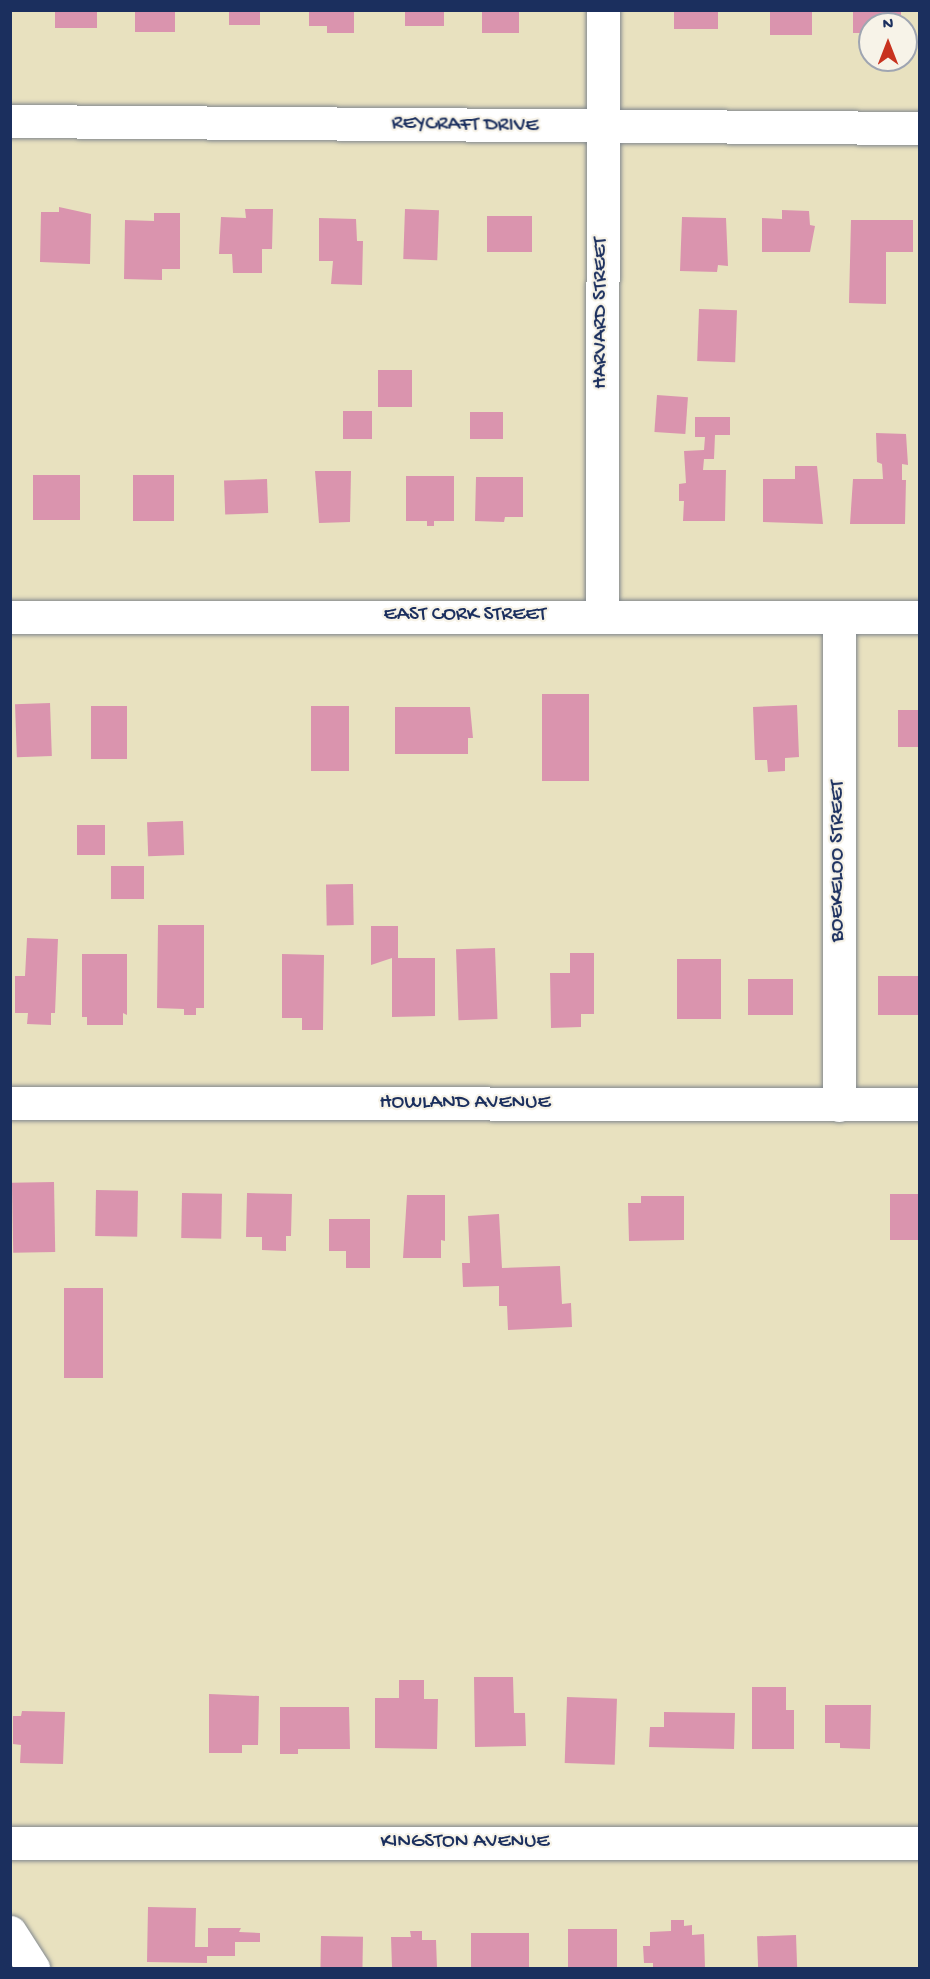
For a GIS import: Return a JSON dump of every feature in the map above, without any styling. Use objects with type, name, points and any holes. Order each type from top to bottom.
[{"type":"street","name":"HARVARD STREET","points":[[602,615],[603,10]]},
{"type":"street","name":"REYCRAFT DRIVE","points":[[10,121],[920,128]]},
{"type":"street","name":"EAST CORK STREET","points":[[10,617],[602,615],[920,617]]},
{"type":"street","name":"BOEKELOO STREET","points":[[839,618],[839,1105]]},
{"type":"street","name":"HOWLAND AVENUE","points":[[10,1103],[920,1104]]},
{"type":"street","name":"KINGSTON AVENUE","points":[[10,1843],[920,1843]]},
{"type":"street","points":[[10,1932],[33,1968]]},
{"type":"building","points":[[55,10],[97,10],[97,28],[55,28]]},
{"type":"building","points":[[135,10],[175,10],[175,32],[135,32]]},
{"type":"building","points":[[229,10],[260,10],[260,25],[229,25]]},
{"type":"building","points":[[309,10],[354,10],[354,33],[327,33],[327,26],[309,26]]},
{"type":"building","points":[[405,10],[444,10],[444,26],[405,26]]},
{"type":"building","points":[[482,10],[519,10],[519,33],[482,33]]},
{"type":"building","points":[[674,10],[718,10],[718,29],[674,29]]},
{"type":"building","points":[[770,10],[812,10],[812,35],[770,35]]},
{"type":"building","points":[[853,10],[901,10],[901,12],[858,12],[858,33],[853,33]]},
{"type":"building","points":[[59,207],[91,214],[90,264],[40,262],[41,212],[59,212]]},
{"type":"building","points":[[245,209],[273,209],[272,249],[262,249],[262,273],[233,273],[232,254],[219,254],[221,217],[246,218]]},
{"type":"building","points":[[405,209],[439,210],[437,260],[403,259]]},
{"type":"building","points":[[782,210],[809,211],[810,225],[815,226],[810,252],[762,252],[762,218],[782,219]]},
{"type":"building","points":[[154,213],[180,213],[180,269],[162,269],[162,280],[124,279],[125,220],[154,221]]},
{"type":"building","points":[[487,216],[532,216],[532,252],[487,252]]},
{"type":"building","points":[[682,217],[726,218],[728,266],[718,265],[717,272],[680,271]]},
{"type":"building","points":[[319,218],[356,219],[357,241],[363,241],[362,285],[331,284],[333,261],[319,261]]},
{"type":"building","points":[[851,220],[913,220],[913,252],[886,252],[886,304],[849,303]]},
{"type":"building","points":[[699,309],[737,310],[735,362],[697,361]]},
{"type":"building","points":[[378,370],[412,370],[412,407],[378,407]]},
{"type":"building","points":[[657,395],[688,397],[685,434],[654,432]]},
{"type":"building","points":[[343,411],[372,411],[372,439],[343,439]]},
{"type":"building","points":[[470,412],[503,412],[503,439],[470,439]]},
{"type":"building","points":[[695,417],[730,417],[730,435],[715,435],[714,459],[704,459],[703,470],[726,470],[725,521],[683,521],[684,501],[679,501],[679,484],[686,483],[684,451],[704,450],[705,437],[695,437]]},
{"type":"building","points":[[876,433],[906,434],[908,465],[902,464],[902,480],[906,480],[905,524],[850,524],[853,479],[883,479],[882,464],[877,462]]},
{"type":"building","points":[[795,466],[817,466],[823,524],[763,522],[763,479],[795,479]]},
{"type":"building","points":[[315,471],[351,471],[350,522],[319,523]]},
{"type":"building","points":[[33,475],[80,475],[80,520],[33,520]]},
{"type":"building","points":[[133,475],[174,475],[174,521],[133,521]]},
{"type":"building","points":[[406,476],[454,476],[454,521],[434,521],[434,526],[427,526],[427,521],[406,521]]},
{"type":"building","points":[[476,477],[523,477],[523,517],[505,517],[504,522],[475,521]]},
{"type":"building","points":[[267,479],[268,513],[225,514],[224,481]]},
{"type":"building","points":[[542,694],[589,694],[589,781],[542,781]]},
{"type":"building","points":[[50,703],[52,756],[17,757],[15,704]]},
{"type":"building","points":[[797,705],[799,757],[785,758],[785,771],[768,772],[767,760],[755,760],[753,707]]},
{"type":"building","points":[[91,706],[127,706],[127,759],[91,759]]},
{"type":"building","points":[[311,706],[349,706],[349,771],[311,771]]},
{"type":"building","points":[[395,707],[470,707],[473,738],[468,738],[468,754],[395,754]]},
{"type":"building","points":[[898,710],[920,710],[920,747],[898,747]]},
{"type":"building","points":[[183,821],[184,855],[148,856],[147,822]]},
{"type":"building","points":[[77,825],[105,825],[105,855],[77,855]]},
{"type":"building","points":[[111,866],[144,866],[144,899],[111,899]]},
{"type":"building","points":[[326,884],[353,884],[354,925],[327,925]]},
{"type":"building","points":[[158,925],[204,925],[204,1008],[196,1008],[196,1015],[184,1015],[184,1009],[157,1008]]},
{"type":"building","points":[[371,926],[398,926],[398,958],[435,958],[435,1016],[392,1017],[392,958],[371,965]]},
{"type":"building","points":[[27,938],[58,939],[55,1013],[51,1013],[51,1025],[27,1024],[28,1013],[15,1013],[15,976],[25,976]]},
{"type":"building","points":[[495,948],[497,1019],[459,1020],[456,949]]},
{"type":"building","points":[[570,953],[594,953],[594,1014],[581,1014],[581,1027],[551,1028],[550,973],[570,973]]},
{"type":"building","points":[[82,954],[127,954],[127,1015],[123,1013],[123,1025],[87,1025],[87,1017],[82,1017]]},
{"type":"building","points":[[282,954],[324,955],[323,1030],[302,1030],[302,1018],[282,1018]]},
{"type":"building","points":[[677,959],[721,959],[721,1019],[677,1019]]},
{"type":"building","points":[[878,976],[920,976],[920,1015],[878,1015]]},
{"type":"building","points":[[748,979],[793,979],[793,1015],[748,1015]]},
{"type":"building","points":[[54,1182],[55,1252],[13,1253],[12,1183]]},
{"type":"building","points":[[96,1190],[138,1191],[137,1237],[95,1236]]},
{"type":"building","points":[[182,1193],[222,1194],[221,1239],[181,1238]]},
{"type":"building","points":[[247,1193],[292,1194],[291,1236],[286,1236],[286,1251],[262,1250],[262,1237],[246,1237]]},
{"type":"building","points":[[890,1194],[920,1194],[920,1240],[890,1240]]},
{"type":"building","points":[[407,1195],[445,1195],[445,1241],[441,1240],[441,1258],[403,1258]]},
{"type":"building","points":[[641,1196],[684,1196],[684,1240],[629,1241],[628,1203],[641,1203]]},
{"type":"building","points":[[499,1214],[502,1268],[560,1266],[562,1304],[571,1303],[572,1327],[508,1330],[507,1306],[499,1306],[499,1286],[463,1287],[462,1263],[470,1263],[468,1216]]},
{"type":"building","points":[[329,1219],[370,1219],[370,1268],[346,1268],[346,1251],[329,1251]]},
{"type":"building","points":[[64,1288],[103,1288],[103,1378],[64,1378]]},
{"type":"building","points":[[474,1677],[513,1677],[514,1713],[525,1713],[526,1746],[475,1747]]},
{"type":"building","points":[[399,1680],[424,1680],[424,1699],[438,1699],[437,1749],[375,1748],[375,1698],[399,1698]]},
{"type":"building","points":[[752,1687],[786,1687],[786,1710],[794,1710],[794,1749],[752,1749]]},
{"type":"building","points":[[209,1694],[259,1696],[258,1745],[242,1745],[242,1753],[209,1753]]},
{"type":"building","points":[[567,1697],[617,1699],[615,1765],[565,1763]]},
{"type":"building","points":[[825,1705],[871,1705],[870,1749],[840,1748],[840,1743],[825,1743]]},
{"type":"building","points":[[280,1707],[349,1707],[350,1749],[298,1749],[298,1754],[280,1754]]},
{"type":"building","points":[[22,1711],[65,1712],[63,1764],[20,1763],[21,1745],[13,1744],[13,1716],[21,1716]]},
{"type":"building","points":[[664,1712],[735,1713],[734,1749],[649,1747],[650,1727],[664,1727]]},
{"type":"building","points":[[148,1907],[196,1908],[195,1947],[208,1947],[208,1928],[241,1928],[239,1932],[260,1933],[260,1942],[235,1942],[235,1956],[207,1956],[207,1963],[147,1962]]},
{"type":"building","points":[[671,1920],[684,1920],[684,1926],[692,1925],[692,1935],[704,1934],[705,1968],[653,1968],[653,1963],[644,1963],[643,1946],[650,1946],[650,1932],[671,1931]]},
{"type":"building","points":[[568,1929],[617,1929],[617,1968],[568,1968]]},
{"type":"building","points":[[410,1931],[422,1931],[422,1940],[436,1940],[437,1968],[392,1968],[391,1937],[411,1937]]},
{"type":"building","points":[[471,1933],[529,1933],[529,1968],[471,1968]]},
{"type":"building","points":[[796,1935],[797,1968],[758,1968],[757,1936]]},
{"type":"building","points":[[321,1936],[363,1937],[362,1968],[320,1968]]}]
